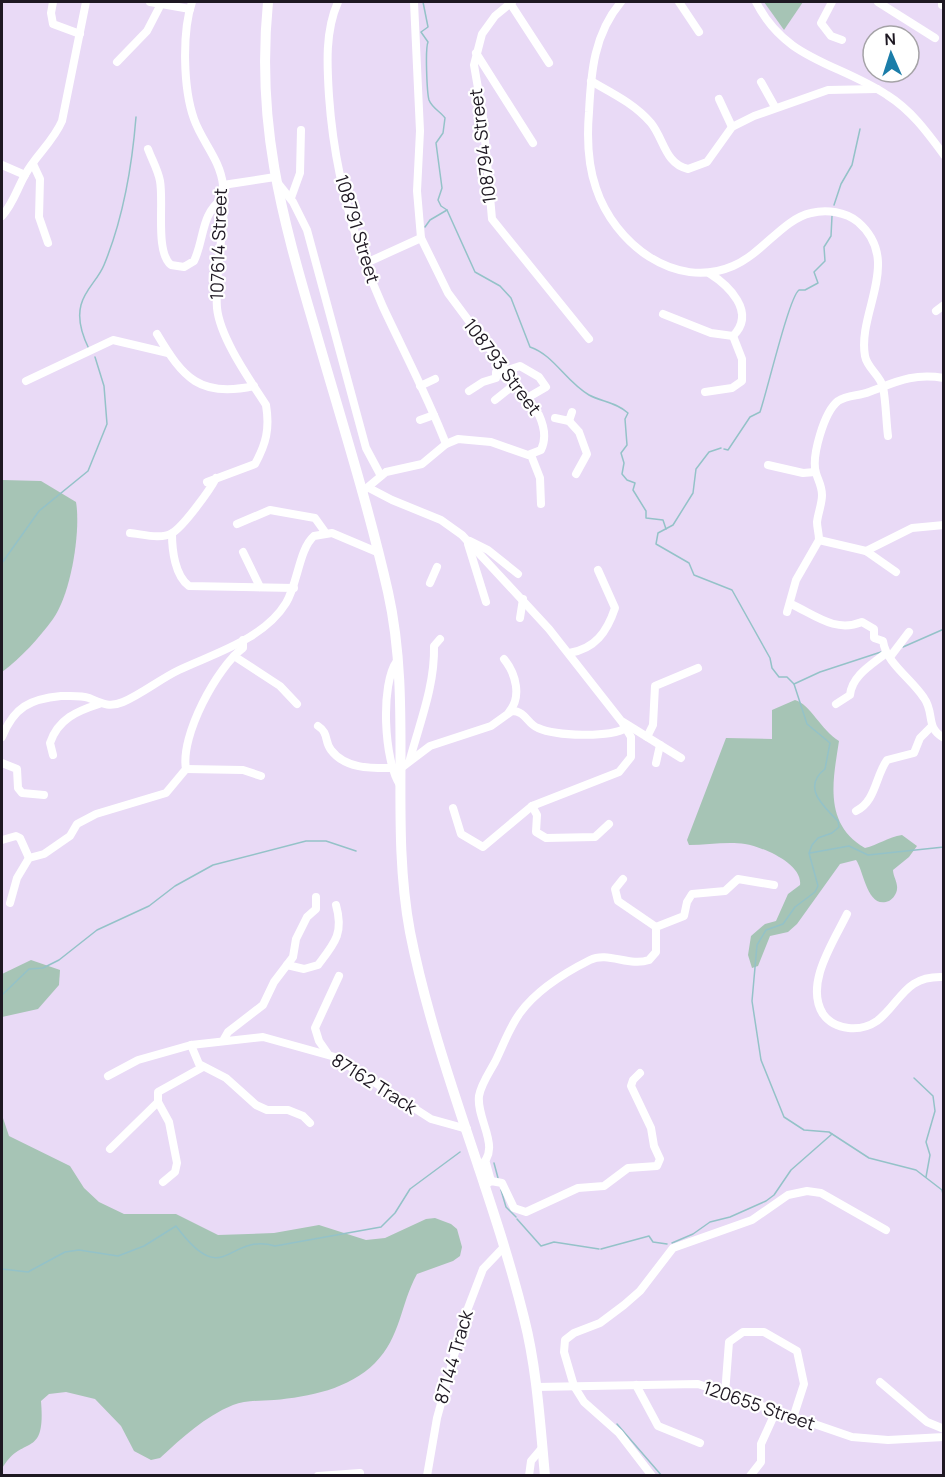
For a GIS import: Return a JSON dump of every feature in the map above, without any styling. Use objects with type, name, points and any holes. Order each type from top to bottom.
[{"type":"main road","points":[[268,2],[265,89],[267,132],[275,179],[286,230],[366,490],[377,552],[388,595],[397,661],[396,768],[400,786],[401,845],[409,927],[423,987],[466,1129],[482,1166],[524,1319],[536,1387],[545,1476]]},
{"type":"street","points":[[53,2],[51,13],[53,24],[80,34]]},
{"type":"street","points":[[2,216],[17,194],[25,174],[57,133],[62,121],[86,2]]},
{"type":"street","points":[[150,2],[191,5]]},
{"type":"street","name":"108791 Street","points":[[338,2],[328,42],[331,127],[347,208],[366,263],[446,444]]},
{"type":"street","name":"108793 Street","points":[[414,2],[420,131],[417,191],[421,238],[448,293],[539,415],[544,431],[543,447],[531,455]]},
{"type":"street","name":"108794 Street","points":[[549,63],[511,2],[484,30],[476,53],[474,78],[483,117],[492,219],[589,339]]},
{"type":"street","points":[[621,2],[598,41],[591,81],[588,121],[592,175],[606,211],[624,236],[649,256],[678,270],[709,273],[734,266],[756,254],[801,216],[832,212],[851,217],[865,230],[879,266],[864,348],[868,365],[882,385],[888,436]]},
{"type":"street","points":[[679,2],[699,32]]},
{"type":"street","points":[[756,2],[771,26],[791,46],[806,56],[877,89],[905,109],[944,155]]},
{"type":"street","points":[[832,2],[821,23],[831,36],[842,40]]},
{"type":"street","points":[[878,2],[935,38]]},
{"type":"street","points":[[117,62],[147,31],[161,4]]},
{"type":"street","name":"107614 Street","points":[[172,534],[207,494],[211,480],[235,474],[255,464],[264,447],[268,427],[266,405],[225,334],[217,310],[223,185],[212,151],[194,119],[185,83],[191,5]]},
{"type":"street","points":[[476,53],[533,143]]},
{"type":"street","points":[[591,81],[623,99],[642,114],[656,129],[672,160],[682,168],[695,168],[707,162],[732,127],[775,107],[828,90],[877,89]]},
{"type":"street","points":[[761,82],[775,107]]},
{"type":"street","points":[[719,99],[732,127]]},
{"type":"street","points":[[291,198],[300,173],[301,130]]},
{"type":"street","points":[[148,149],[159,178],[163,202],[163,251],[171,265],[184,267],[195,261],[207,215],[212,206],[223,198]]},
{"type":"street","points":[[33,164],[40,179],[39,217],[48,243]]},
{"type":"street","points":[[2,165],[25,174]]},
{"type":"street","points":[[223,185],[275,179],[291,198],[307,230],[366,448],[381,476]]},
{"type":"street","points":[[366,263],[421,238]]},
{"type":"street","points":[[709,273],[730,288],[739,300],[741,323],[733,336]]},
{"type":"street","points":[[936,311],[944,305]]},
{"type":"street","points":[[663,314],[711,333],[733,336]]},
{"type":"street","points":[[157,334],[186,377],[200,385],[212,389],[228,390],[254,386]]},
{"type":"street","points":[[705,392],[732,388],[742,381],[742,359],[733,336]]},
{"type":"street","points":[[26,381],[88,354],[110,341],[117,340],[147,350],[168,353]]},
{"type":"street","points":[[469,391],[496,378],[496,372],[520,366],[539,377],[546,387],[526,398]]},
{"type":"street","points":[[944,378],[911,377],[882,385],[868,393],[841,400],[830,410],[821,429],[815,472],[820,480],[822,496],[817,520],[819,540],[796,580],[789,608],[834,625],[850,627],[862,622],[874,629],[874,638],[883,641],[888,653],[926,700],[931,727],[944,738]]},
{"type":"street","points":[[420,386],[435,379]]},
{"type":"street","points":[[495,400],[515,384]]},
{"type":"street","points":[[420,420],[434,416]]},
{"type":"street","points":[[555,418],[570,417],[579,432],[587,454],[576,474]]},
{"type":"street","points":[[453,808],[461,834],[483,847],[532,806],[608,778],[624,768],[633,751],[631,737],[569,653],[523,599],[467,540],[441,520],[366,490],[381,476],[392,470],[424,463],[446,444],[463,439],[491,442],[531,455],[540,478],[541,504]]},
{"type":"street","points":[[768,465],[803,473],[815,472]]},
{"type":"street","points":[[237,524],[270,510],[315,518],[325,532]]},
{"type":"street","points":[[866,551],[912,528],[944,525]]},
{"type":"street","points":[[2,737],[20,709],[31,700],[70,696],[89,698],[105,706],[127,700],[177,671],[243,639],[275,616],[294,588],[311,539],[325,532],[338,535],[358,546],[377,552]]},
{"type":"street","points":[[130,533],[157,536],[172,534],[172,549],[186,585],[294,588]]},
{"type":"street","points":[[467,540],[489,550],[518,574]]},
{"type":"street","points":[[467,540],[486,602]]},
{"type":"street","points":[[819,540],[866,551],[896,572]]},
{"type":"street","points":[[243,552],[261,587]]},
{"type":"street","points":[[430,583],[437,567]]},
{"type":"street","points":[[569,653],[586,649],[599,639],[613,614],[615,608],[598,570]]},
{"type":"street","points":[[520,618],[523,599]]},
{"type":"street","points":[[836,704],[850,695],[851,685],[860,674],[900,644],[909,632]]},
{"type":"street","points":[[10,903],[17,878],[29,858],[44,854],[70,836],[77,824],[96,814],[166,793],[186,769],[185,761],[192,729],[224,666],[243,648],[243,639]]},
{"type":"street","points":[[410,760],[417,729],[426,706],[434,646],[440,639]]},
{"type":"street","points":[[234,656],[280,686],[297,704]]},
{"type":"street","points":[[318,726],[327,733],[332,751],[346,764],[396,768],[430,746],[491,726],[506,714],[515,704],[517,690],[510,666],[504,658]]},
{"type":"street","points":[[647,737],[653,725],[655,686],[698,668]]},
{"type":"street","points":[[53,755],[50,752],[50,744],[62,722],[72,714],[99,704]]},
{"type":"street","points":[[506,714],[518,711],[535,727],[566,733],[610,734],[624,725]]},
{"type":"street","points":[[624,725],[681,758]]},
{"type":"street","points":[[856,811],[866,805],[872,796],[879,773],[887,760],[893,756],[914,753],[920,738],[931,727]]},
{"type":"street","points":[[656,763],[660,745]]},
{"type":"street","points":[[2,763],[17,769],[20,791],[44,795]]},
{"type":"street","points":[[186,769],[243,770],[261,776]]},
{"type":"street","points":[[532,806],[537,815],[536,832],[546,838],[595,837],[609,824]]},
{"type":"street","points":[[2,840],[16,836],[20,838],[29,858]]},
{"type":"street","points":[[623,879],[615,889],[618,901],[656,927]]},
{"type":"street","points":[[656,927],[684,916],[687,902],[692,894],[724,891],[738,879],[774,885]]},
{"type":"street","points":[[224,1040],[228,1032],[262,1005],[274,982],[288,965],[294,954],[296,939],[308,917],[316,909],[316,897]]},
{"type":"street","points":[[288,965],[304,969],[318,965],[337,938],[340,925],[336,905]]},
{"type":"street","points":[[847,914],[827,955],[818,985],[818,1000],[831,1022],[845,1028],[870,1025],[885,1012],[897,996],[915,984],[930,978],[944,977]]},
{"type":"street","points":[[482,1166],[489,1155],[489,1140],[479,1109],[481,1089],[519,1014],[534,997],[589,961],[604,957],[634,962],[649,960],[656,952],[656,927]]},
{"type":"street","points":[[328,1054],[319,1041],[315,1028],[339,976]]},
{"type":"street","name":"87162 Track","points":[[108,1076],[138,1060],[191,1045],[263,1037],[328,1054],[355,1068],[431,1119],[466,1129]]},
{"type":"street","points":[[191,1045],[197,1061],[203,1067],[226,1078],[255,1105],[267,1110],[288,1110],[303,1116],[310,1123]]},
{"type":"street","points":[[163,1182],[175,1172],[177,1163],[169,1122],[158,1102],[159,1090],[180,1082],[203,1067]]},
{"type":"street","points":[[487,1183],[502,1183],[514,1208],[526,1212],[578,1188],[604,1186],[628,1168],[657,1166],[660,1160],[654,1146],[651,1128],[632,1086],[633,1080],[640,1073]]},
{"type":"street","points":[[110,1149],[158,1102]]},
{"type":"street","points":[[652,1476],[619,1433],[584,1402],[574,1386],[564,1352],[565,1340],[574,1333],[600,1323],[624,1305],[640,1291],[673,1248],[752,1220],[788,1195],[807,1191],[825,1194],[886,1230]]},
{"type":"street","name":"87144 Track","points":[[427,1476],[437,1418],[468,1307],[483,1269],[503,1248]]},
{"type":"street","points":[[725,1394],[729,1342],[743,1332],[766,1333],[797,1351],[804,1384],[793,1418]]},
{"type":"street","points":[[880,1382],[927,1422],[944,1429]]},
{"type":"street","name":"120655 Street","points":[[536,1387],[691,1384],[864,1439],[944,1437]]},
{"type":"street","points":[[636,1385],[658,1425],[700,1443]]},
{"type":"street","points":[[750,1476],[761,1462],[761,1444],[776,1411]]},
{"type":"street","points":[[529,1476],[531,1461],[542,1448]]},
{"type":"street","points":[[318,1476],[360,1473]]},
{"type":"green space","points":[[764,2],[803,2],[784,30]]},
{"type":"green space","points":[[2,480],[41,481],[76,502],[77,529],[70,579],[59,608],[36,640],[2,672]]},
{"type":"green space","points":[[795,700],[806,707],[839,741],[834,800],[842,827],[865,848],[902,835],[917,846],[909,857],[893,870],[897,891],[889,901],[876,900],[871,895],[856,860],[840,864],[797,924],[788,932],[770,936],[758,966],[752,968],[748,955],[751,936],[765,924],[776,921],[788,894],[800,885],[799,877],[789,864],[753,846],[738,843],[689,845],[687,840],[726,738],[772,739],[772,710]]},
{"type":"green space","points":[[31,960],[60,970],[59,985],[38,1009],[2,1017],[2,974]]},
{"type":"green space","points":[[2,1115],[9,1136],[70,1166],[84,1188],[99,1202],[124,1214],[176,1214],[218,1235],[274,1233],[319,1225],[366,1240],[385,1238],[426,1219],[435,1218],[457,1229],[462,1247],[460,1256],[453,1261],[417,1274],[395,1332],[384,1353],[365,1372],[341,1385],[301,1397],[238,1403],[203,1422],[160,1458],[151,1460],[134,1451],[121,1426],[95,1399],[66,1392],[49,1394],[41,1401],[42,1420],[36,1439],[10,1458],[2,1469]]},
{"type":"waterway","points":[[423,2],[428,27],[421,32],[428,42],[429,100],[445,118],[443,133],[436,143],[442,188],[438,200],[447,210],[475,272],[500,286],[511,298],[530,347],[546,356],[581,390],[628,413],[625,419],[627,445],[621,453],[624,463],[622,474],[627,480],[635,483],[633,490],[646,511],[646,518],[663,520],[666,529]]},
{"type":"waterway","points":[[89,349],[81,327],[81,305],[85,294],[104,265],[116,230],[129,174],[136,117]]},
{"type":"waterway","points":[[834,205],[841,184],[852,165],[860,129]]},
{"type":"waterway","points":[[425,227],[430,220],[447,210]]},
{"type":"waterway","points":[[724,449],[728,450],[750,417],[760,412],[784,326],[795,296],[799,290],[805,290],[818,283],[814,272],[825,261],[824,247],[831,236],[832,216]]},
{"type":"waterway","points":[[2,563],[39,511],[88,471],[107,424],[104,386],[95,357]]},
{"type":"waterway","points":[[721,448],[709,452],[696,469],[693,493],[673,525],[658,533],[656,544],[689,563],[694,575],[732,590],[770,658],[772,668],[779,677],[787,677],[794,684],[807,724],[830,743],[825,769],[818,776],[815,789],[826,809],[838,821],[839,827],[832,833],[818,838],[809,853],[818,886],[815,892],[795,907],[783,924],[766,930],[757,945],[752,1001],[761,1060],[784,1117],[804,1130],[829,1132],[869,1158],[916,1170],[942,1190],[944,1198]]},
{"type":"waterway","points":[[903,647],[944,629]]},
{"type":"waterway","points":[[794,684],[820,672],[881,652]]},
{"type":"waterway","points":[[2,995],[29,969],[43,968],[59,960],[97,930],[149,906],[175,886],[213,865],[306,841],[326,841],[356,851]]},
{"type":"waterway","points":[[810,853],[849,846],[868,855],[944,847]]},
{"type":"waterway","points":[[914,1078],[933,1096],[935,1111],[926,1142],[930,1155],[926,1177]]},
{"type":"waterway","points":[[672,1243],[693,1234],[710,1222],[730,1217],[766,1201],[774,1195],[791,1170],[832,1134]]},
{"type":"waterway","points":[[2,1269],[28,1272],[65,1252],[79,1250],[118,1256],[144,1246],[176,1226],[192,1245],[205,1255],[216,1258],[226,1256],[246,1246],[259,1244],[275,1246],[381,1227],[395,1213],[410,1189],[460,1152]]},
{"type":"waterway","points":[[494,1163],[498,1178]]},
{"type":"waterway","points":[[501,1190],[506,1207],[516,1217]]},
{"type":"waterway","points":[[517,1219],[541,1246],[554,1242],[599,1249]]},
{"type":"waterway","points":[[601,1249],[649,1236],[653,1242],[667,1244]]},
{"type":"waterway","points":[[617,1424],[662,1476]]}]
